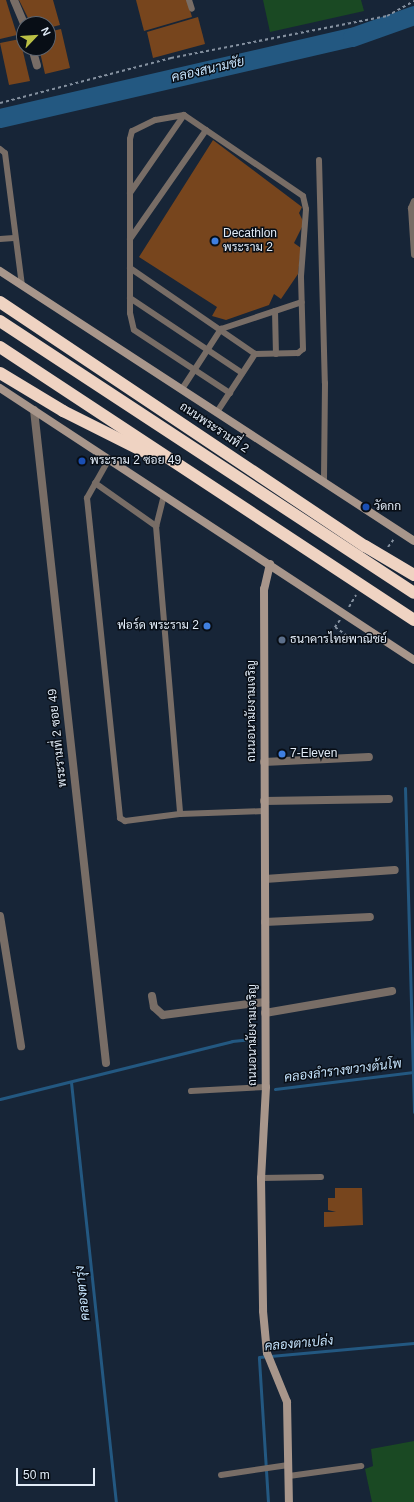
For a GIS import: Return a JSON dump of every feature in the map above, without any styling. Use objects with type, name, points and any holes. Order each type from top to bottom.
[{"type":"highway","points":[[0,294],[79,350],[216,463]]},
{"type":"highway","name":"ถนนพระรามที่ 2","points":[[0,302],[365,546],[414,575]]},
{"type":"highway","points":[[0,321],[414,593]]},
{"type":"highway","points":[[0,347],[414,621]]},
{"type":"highway","points":[[0,352],[414,621]]},
{"type":"highway","points":[[0,373],[63,411],[204,482]]},
{"type":"main road","name":"ถนนพระรามที่ 2","points":[[0,271],[414,541]]},
{"type":"main road","points":[[0,388],[414,660]]},
{"type":"main road","name":"ถนนอนามัยงามเจริญ","points":[[270,564],[264,589],[266,1087],[261,1178],[262,1311],[266,1353],[287,1402],[289,1502]]},
{"type":"street","points":[[14,0],[21,16]]},
{"type":"street","points":[[34,56],[37,65]]},
{"type":"street","name":"พระรามที่ 2 ซอย 49","points":[[34,410],[106,1063]]},
{"type":"street","points":[[264,762],[369,756]]},
{"type":"street","points":[[264,801],[389,799]]},
{"type":"street","points":[[265,879],[395,870]]},
{"type":"street","points":[[0,916],[21,1046]]},
{"type":"street","points":[[265,922],[370,917]]},
{"type":"street","points":[[265,1013],[392,991]]},
{"type":"street","points":[[152,996],[154,1007],[164,1015],[265,1002]]},
{"type":"lane","points":[[190,0],[192,9]]},
{"type":"lane","points":[[130,193],[184,115]]},
{"type":"lane","points":[[130,268],[255,354],[292,354],[303,349],[302,302],[306,209],[303,196],[184,115],[155,120],[132,131],[130,193],[130,239],[130,268],[130,298],[135,332],[230,393]]},
{"type":"lane","points":[[130,239],[206,130]]},
{"type":"lane","points":[[0,149],[5,153],[14,238],[22,285]]},
{"type":"lane","points":[[319,160],[325,383],[324,481]]},
{"type":"lane","points":[[414,201],[411,208],[414,255]]},
{"type":"lane","points":[[0,240],[14,238]]},
{"type":"lane","points":[[130,298],[242,373]]},
{"type":"lane","points":[[182,389],[221,330],[302,302]]},
{"type":"lane","points":[[275,311],[276,354]]},
{"type":"lane","points":[[217,412],[255,354]]},
{"type":"lane","points":[[109,459],[87,498],[117,810],[125,821],[180,814],[264,811]]},
{"type":"lane","points":[[95,483],[156,526]]},
{"type":"lane","points":[[164,495],[156,526],[180,814]]},
{"type":"lane","points":[[191,1091],[266,1087]]},
{"type":"lane","points":[[261,1178],[321,1177]]},
{"type":"lane","points":[[221,1475],[288,1465]]},
{"type":"lane","points":[[289,1476],[361,1466]]},
{"type":"path","points":[[0,103],[171,58],[387,16],[414,2]]},
{"type":"path","points":[[335,627],[346,635]]},
{"type":"green space","points":[[263,0],[361,0],[364,11],[270,32]]},
{"type":"green space","points":[[414,1441],[414,1502],[372,1502],[365,1469],[373,1466],[371,1449]]},
{"type":"building","points":[[0,0],[6,0],[16,35],[0,39]]},
{"type":"building","points":[[19,0],[53,0],[60,25],[56,26],[56,16],[27,16]]},
{"type":"building","points":[[136,0],[187,0],[192,17],[144,31]]},
{"type":"building","points":[[198,17],[205,44],[153,58],[147,32]]},
{"type":"building","points":[[61,29],[70,68],[45,74],[41,56],[56,56],[56,30]]},
{"type":"building","points":[[16,40],[16,56],[24,56],[30,81],[9,85],[0,43]]},
{"type":"building","points":[[213,140],[302,207],[299,213],[304,223],[294,243],[301,248],[298,274],[281,299],[274,294],[269,305],[226,320],[212,316],[217,307],[139,257]]},
{"type":"building","points":[[335,1188],[362,1188],[363,1225],[324,1227],[324,1212],[336,1212],[328,1210],[328,1198],[335,1198]]},
{"type":"waterway","name":"คลองสนามชัย","points":[[0,118],[352,37],[414,15]]},
{"type":"waterway","points":[[405,788],[414,1112]]},
{"type":"waterway","points":[[0,1099],[232,1041],[252,1039]]},
{"type":"waterway","name":"คลองลำรางขวางต้นโพ","points":[[275,1089],[414,1072]]},
{"type":"waterway","name":"คลองตารุ่ง","points":[[71,1082],[116,1502]]},
{"type":"waterway","name":"คลองตาเปล่ง","points":[[268,1502],[259,1357],[414,1343]]},
{"type":"place","name":"Decathlon พระราม 2","points":[[215,241]]},
{"type":"place","name":"พระราม 2 ซอย 49","points":[[82,461]]},
{"type":"place","name":"วัดกก","points":[[366,507]]},
{"type":"place","name":"ฟอร์ด พระราม 2","points":[[207,626]]},
{"type":"place","name":"ธนาคารไทยพาณิชย์","points":[[282,640]]},
{"type":"place","name":"7-Eleven","points":[[282,754]]}]
